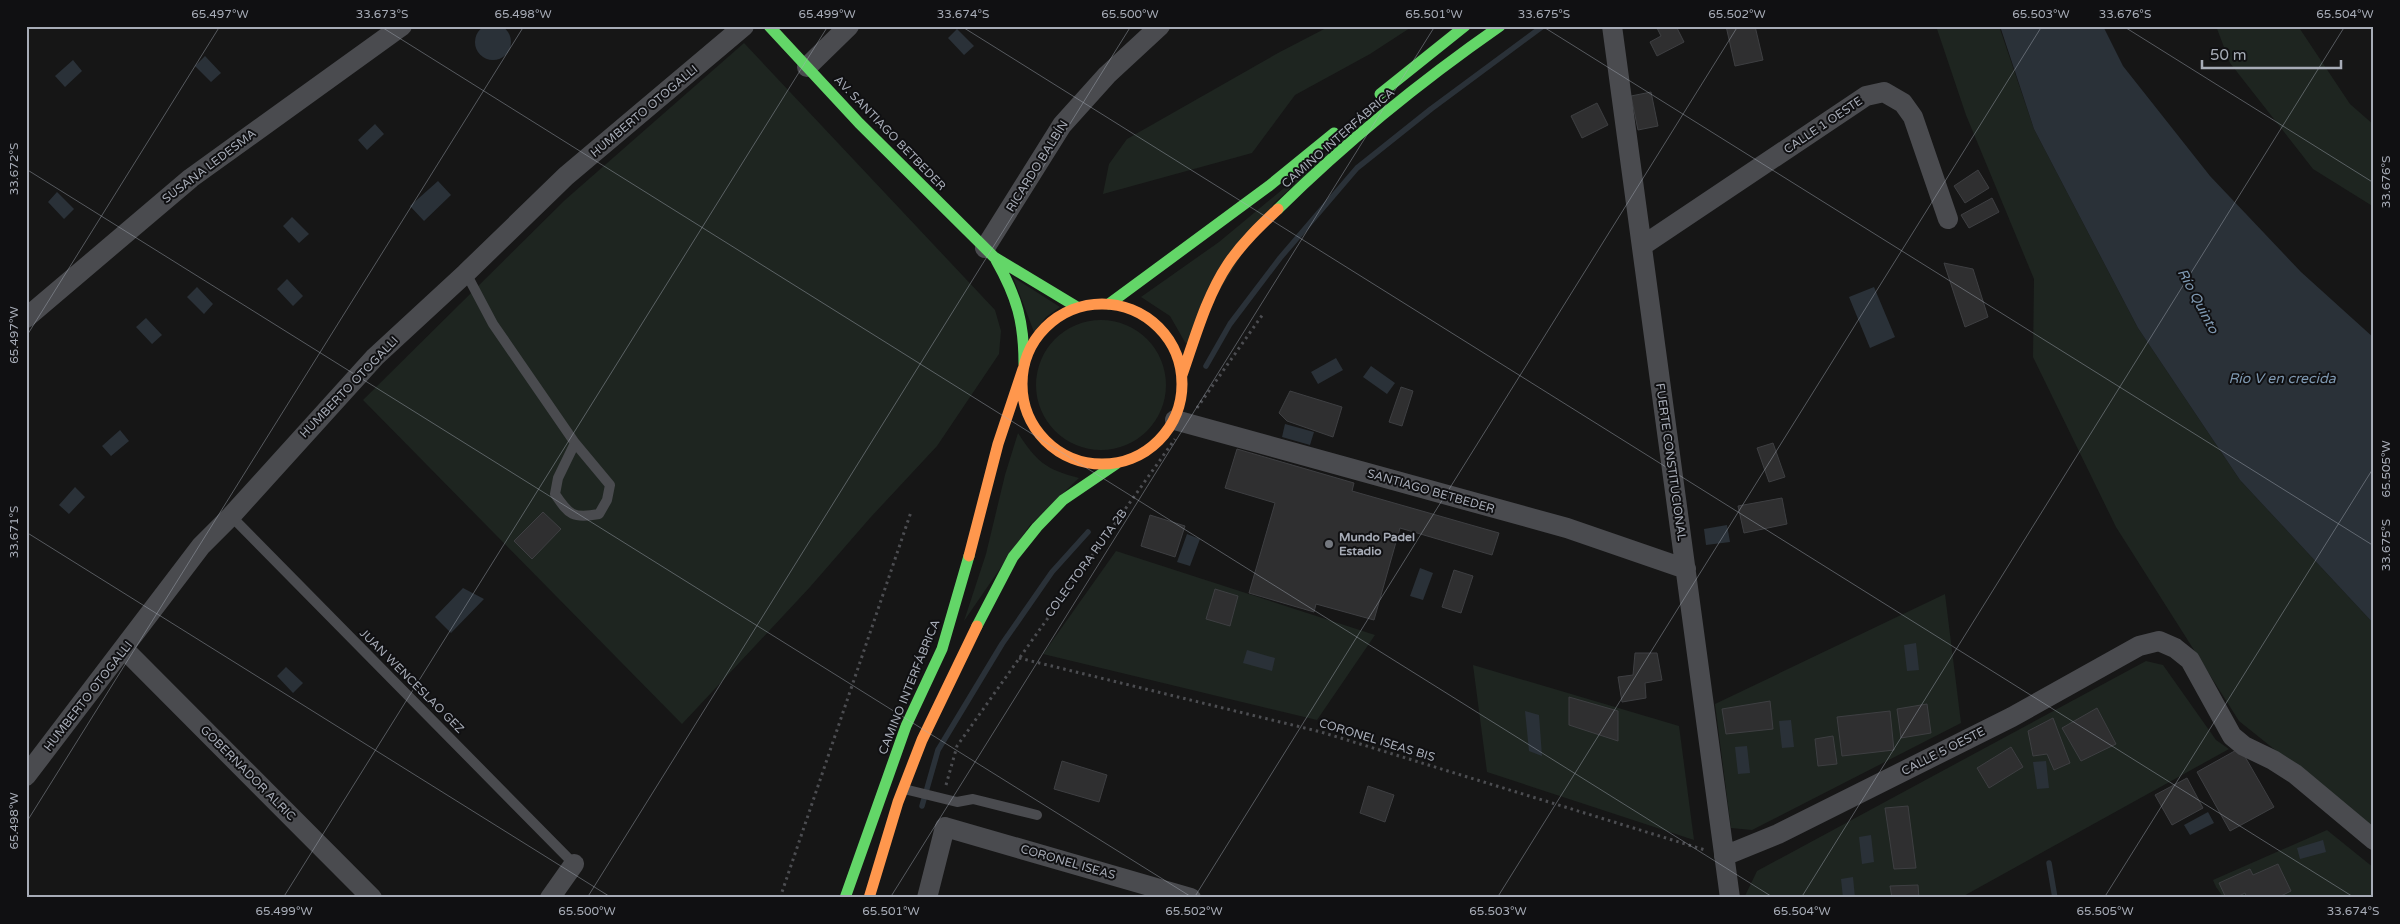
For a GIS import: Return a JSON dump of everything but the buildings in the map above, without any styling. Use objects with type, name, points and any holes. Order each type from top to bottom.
[{"type":"main road","name":"AV. SANTIAGO BETBEDER","points":[[769,26],[859,123],[990,253]]},
{"type":"main road","name":"CAMINO INTERFÁBRICA","points":[[1368,104],[1465,26]]},
{"type":"main road","name":"CAMINO INTERFÁBRICA","points":[[1182,375],[1208,301],[1223,272],[1242,244],[1311,177],[1361,134],[1427,80],[1500,26]]},
{"type":"main road","name":"CAMINO INTERFÁBRICA","points":[[1109,304],[1269,186],[1345,123]]},
{"type":"main road","points":[[990,253],[1078,307]]},
{"type":"main road","points":[[990,253],[1016,294],[1025,330],[1023,366]]},
{"type":"main road","name":"CAMINO INTERFÁBRICA","points":[[845,898],[906,726],[942,649],[957,603],[998,444],[1023,366],[1038,335],[1056,318],[1078,307],[1109,304],[1136,311],[1158,326],[1174,349],[1182,375],[1182,398],[1176,427],[1140,456],[1116,464],[1063,500],[1037,527],[1014,557],[957,664],[922,740],[903,789],[869,898]]},
{"type":"main road","name":"CAMINO INTERFÁBRICA","points":[[1023,366],[1023,402],[1032,425],[1048,444],[1068,457],[1091,464],[1116,464]]},
{"type":"street","name":"SUSANA LEDESMA","points":[[26,318],[191,178],[402,26]]},
{"type":"street","name":"HUMBERTO OTOGALLI","points":[[26,776],[201,546],[231,516],[375,357],[466,273],[566,176],[744,26]]},
{"type":"street","points":[[807,67],[849,26]]},
{"type":"street","name":"RICARDO BALBÍN","points":[[990,253],[1062,125],[1107,75],[1160,26]]},
{"type":"street","name":"FUERTE CONSTITUCIONAL","points":[[1612,26],[1730,898]]},
{"type":"street","name":"CALLE 1 OESTE","points":[[1642,246],[1866,96],[1884,92],[1903,104],[1913,117],[1948,219]]},
{"type":"street","name":"SANTIAGO BETBEDER","points":[[1176,427],[1566,528],[1686,569]]},
{"type":"street","name":"CALLE 5 OESTE","points":[[1724,856],[1778,834],[2012,716],[2138,646],[2159,641],[2175,648],[2190,660],[2232,736],[2244,746],[2295,774],[2374,840]]},
{"type":"street","name":"GOBERNADOR ALRIC","points":[[124,649],[372,898]]},
{"type":"street","name":"CORONEL ISEAS","points":[[927,898],[945,827],[1191,898]]},
{"type":"street","points":[[550,898],[574,864]]},
{"type":"lane","points":[[466,273],[493,324],[575,443],[610,485],[607,500],[599,514],[580,517],[566,511],[555,494],[558,478],[575,443]]},
{"type":"lane","name":"JUAN WENCESLAO GEZ","points":[[231,516],[574,864]]},
{"type":"lane","points":[[903,789],[957,802],[973,799],[1037,815]]},
{"type":"path","points":[[1195,410],[1263,314]]},
{"type":"path","name":"COLECTORA RUTA 2B","points":[[945,790],[957,746],[1176,427]]},
{"type":"path","points":[[780,898],[910,512]]},
{"type":"path","name":"CORONEL ISEAS BIS","points":[[1019,658],[1321,732],[1724,856]]},
{"type":"shaded area","points":[[1330,26],[1413,26],[1370,54],[1295,95],[1252,153],[1103,194],[1109,164],[1127,139],[1278,53]]},
{"type":"shaded area","points":[[1936,26],[1999,26],[2034,129],[2138,328],[2240,480],[2374,624],[2374,829],[2239,721],[2116,527],[2033,357],[2034,279],[1966,115]]},
{"type":"shaded area","points":[[2216,26],[2298,26],[2350,104],[2374,125],[2374,207],[2313,169],[2230,63]]},
{"type":"shaded area","points":[[744,43],[995,310],[1001,331],[999,354],[937,446],[870,518],[810,587],[682,724],[363,400],[565,200]]},
{"type":"shaded area","points":[[1376,112],[1274,203],[1186,344],[1170,316],[1141,297],[1219,242]]},
{"type":"shaded area","points":[[1013,277],[1060,307],[1046,317],[1034,332]]},
{"type":"shaded area","points":[[1101,320],[1114,321],[1126,325],[1147,339],[1161,360],[1165,372],[1165,398],[1161,410],[1147,431],[1126,445],[1114,449],[1101,450],[1088,449],[1076,445],[1055,431],[1041,410],[1037,398],[1036,385],[1037,372],[1041,360],[1055,339],[1076,325],[1088,321]]},
{"type":"shaded area","points":[[1018,433],[1031,451],[1043,463],[1058,471],[1079,478],[1030,525],[964,621],[986,554],[1005,475]]},
{"type":"shaded area","points":[[1116,551],[1375,635],[1317,720],[1043,654]]},
{"type":"shaded area","points":[[1945,594],[1961,723],[1752,830],[1731,828],[1715,704]]},
{"type":"shaded area","points":[[2146,661],[2163,665],[2216,740],[2229,749],[1960,898],[1744,898],[1757,871]]},
{"type":"shaded area","points":[[1473,665],[1679,726],[1694,840],[1487,772]]},
{"type":"shaded area","points":[[2327,830],[2374,868],[2374,898],[2224,898],[2216,887],[2213,880]]},
{"type":"water","points":[[493,24],[500,25],[506,29],[510,35],[510,49],[506,55],[500,59],[493,60],[486,59],[480,55],[476,49],[475,42],[476,35],[480,29],[486,25]]},
{"type":"water","name":"Río V en crecida","points":[[2000,26],[2103,26],[2123,66],[2210,176],[2301,272],[2374,338],[2374,624],[2240,480],[2138,328],[2034,129]]},
{"type":"water","points":[[957,29],[974,46],[964,55],[948,38]]},
{"type":"water","points":[[205,56],[221,73],[211,82],[195,66]]},
{"type":"water","points":[[73,60],[82,71],[65,87],[55,76]]},
{"type":"water","points":[[375,124],[384,134],[367,150],[358,140]]},
{"type":"water","points":[[438,181],[451,195],[424,221],[410,206]]},
{"type":"water","points":[[57,192],[74,209],[64,219],[48,202]]},
{"type":"water","points":[[292,217],[309,234],[299,243],[283,226]]},
{"type":"water","points":[[287,279],[303,296],[293,306],[277,289]]},
{"type":"water","points":[[197,287],[213,304],[204,314],[187,297]]},
{"type":"water","points":[[1874,287],[1895,337],[1870,348],[1849,297]]},
{"type":"water","points":[[146,318],[162,335],[152,344],[136,327]]},
{"type":"water","points":[[1336,358],[1343,370],[1318,384],[1311,372]]},
{"type":"water","points":[[1371,366],[1395,383],[1387,394],[1363,377]]},
{"type":"water","points":[[1285,424],[1314,432],[1310,445],[1282,437]]},
{"type":"water","points":[[120,430],[129,441],[111,456],[102,446]]},
{"type":"water","points":[[75,487],[85,497],[69,514],[59,505]]},
{"type":"water","points":[[1727,525],[1730,542],[1706,545],[1704,529]]},
{"type":"water","points":[[1187,534],[1200,539],[1190,566],[1177,562]]},
{"type":"water","points":[[1420,568],[1433,573],[1423,600],[1410,596]]},
{"type":"water","points":[[463,588],[484,599],[451,633],[435,617]]},
{"type":"water","points":[[1916,643],[1919,670],[1907,671],[1904,645]]},
{"type":"water","points":[[1247,650],[1275,658],[1272,671],[1243,663]]},
{"type":"water","points":[[286,667],[303,683],[293,693],[277,676]]},
{"type":"water","points":[[1525,711],[1539,715],[1542,756],[1529,751]]},
{"type":"water","points":[[1791,720],[1794,747],[1782,748],[1779,721]]},
{"type":"water","points":[[1747,746],[1750,773],[1738,774],[1735,747]]},
{"type":"water","points":[[2046,761],[2049,788],[2037,789],[2033,762]]},
{"type":"water","points":[[2208,812],[2214,823],[2190,835],[2184,825]]},
{"type":"water","points":[[1871,835],[1874,862],[1862,864],[1859,837]]},
{"type":"water","points":[[2323,840],[2326,852],[2300,859],[2297,848]]},
{"type":"water","points":[[1853,877],[1855,898],[1843,898],[1841,879]]},
{"type":"waterway","points":[[1206,366],[1230,324],[1280,258],[1357,168],[1431,109],[1543,26]]},
{"type":"waterway","points":[[922,806],[938,750],[1002,644],[1052,572],[1088,532]]},
{"type":"waterway","points":[[2049,863],[2055,898]]},
{"type":"traffic: fast","points":[[769,26],[859,123],[994,257],[1077,307]]},
{"type":"traffic: fast","points":[[1380,94],[1465,26]]},
{"type":"traffic: fast","points":[[1278,209],[1331,159],[1385,113],[1500,26]]},
{"type":"traffic: fast","points":[[1109,304],[1269,186],[1334,133]]},
{"type":"traffic: fast","points":[[996,260],[1018,310],[1023,335],[1024,364]]},
{"type":"traffic: fast","points":[[977,626],[1013,557],[1037,527],[1063,500],[1116,464]]},
{"type":"traffic: fast","points":[[845,898],[906,726],[942,649],[969,556]]},
{"type":"traffic: slow","points":[[1182,375],[1202,318],[1220,277],[1233,256],[1278,209]]},
{"type":"traffic: slow","points":[[1094,304],[1110,304],[1140,313],[1159,327],[1176,353],[1182,376],[1182,384],[1182,392],[1176,415],[1159,441],[1140,455],[1125,461],[1110,464],[1094,464],[1064,455],[1040,435],[1031,422],[1025,407],[1022,392],[1022,376],[1031,346],[1051,322],[1064,313],[1079,307],[1094,304]]},
{"type":"traffic: slow","points":[[969,556],[998,444],[1023,369]]},
{"type":"traffic: slow","points":[[869,898],[898,802],[922,740],[977,626]]},
{"type":"place","name":"Mundo Padel Estadio","points":[[1329,544]]},
{"type":"water label","name":"Río Quinto","points":[[2198,301]]}]
